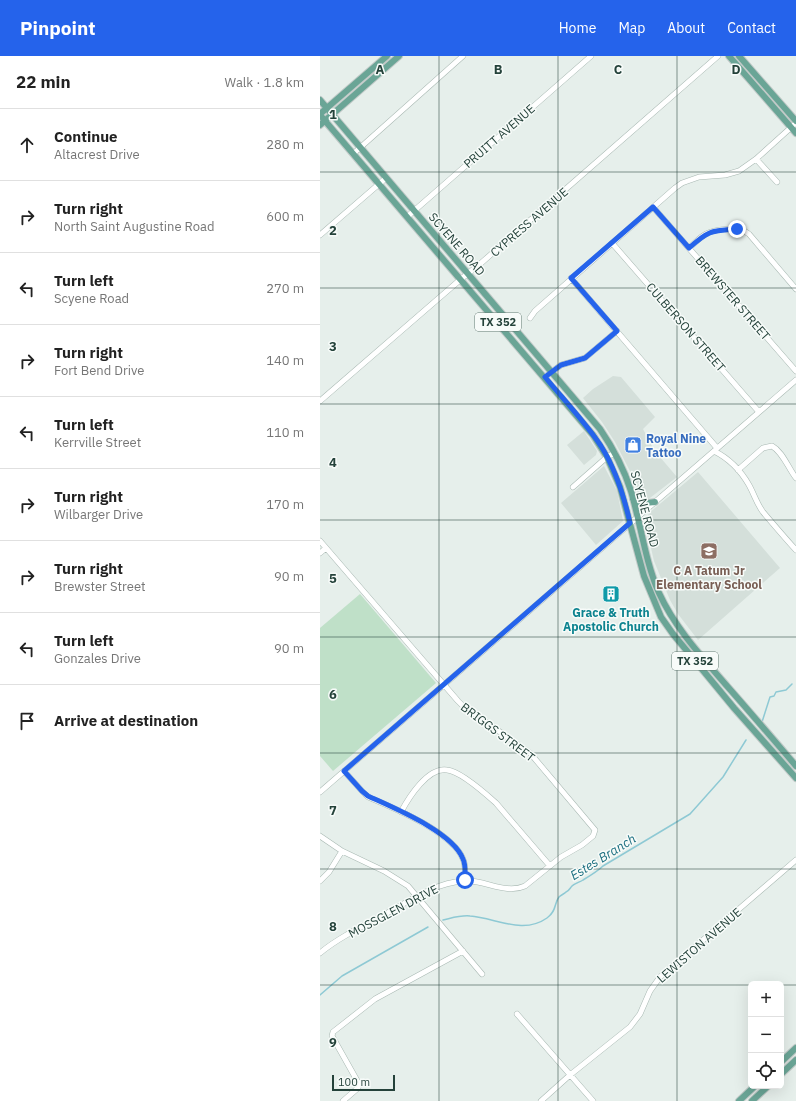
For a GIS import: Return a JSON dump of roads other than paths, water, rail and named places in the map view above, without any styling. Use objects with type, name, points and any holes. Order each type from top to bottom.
[{"type":"main road","points":[[320,114],[387,56]]},
{"type":"main road","points":[[322,123],[399,56]]},
{"type":"main road","points":[[729,56],[794,124]]},
{"type":"main road","points":[[739,56],[794,124],[796,133]]},
{"type":"main road","name":"SCYENE ROAD","points":[[320,100],[596,423],[615,453],[626,478],[638,517],[651,573],[661,597],[675,622],[796,766]]},
{"type":"main road","name":"SCYENE ROAD","points":[[320,114],[322,123],[353,154],[593,435],[607,457],[622,490],[644,576],[657,609],[664,621],[734,708],[796,778]]},
{"type":"main road","points":[[633,499],[636,502],[644,504],[655,502]]},
{"type":"main road","points":[[784,1059],[796,1048]]},
{"type":"main road","points":[[784,1071],[796,1060]]},
{"type":"main road","points":[[742,1100],[752,1089]]},
{"type":"main road","points":[[752,1101],[765,1089]]},
{"type":"street","points":[[353,154],[463,56]]},
{"type":"street","name":"PRUITT AVENUE","points":[[407,217],[591,56]]},
{"type":"street","name":"CYPRESS AVENUE","points":[[320,401],[461,279],[469,274],[718,56]]},
{"type":"street","points":[[530,318],[535,311],[571,278],[682,183],[699,177],[732,174],[739,171],[756,159],[794,124]]},
{"type":"street","points":[[756,159],[777,182]]},
{"type":"street","points":[[320,235],[386,178]]},
{"type":"street","name":"BREWSTER STREET","points":[[653,207],[796,371]]},
{"type":"street","points":[[689,248],[702,236],[712,232],[737,229],[742,230],[749,234],[796,289]]},
{"type":"street","name":"CULBERSON STREET","points":[[612,243],[759,412]]},
{"type":"street","points":[[571,278],[617,331],[715,450],[727,458],[738,470],[748,483],[758,505],[796,550]]},
{"type":"street","points":[[545,377],[561,365],[585,358],[617,331]]},
{"type":"street","points":[[320,792],[796,380]]},
{"type":"street","points":[[738,470],[763,448],[772,446],[780,452],[796,478]]},
{"type":"street","points":[[573,486],[607,457],[615,453]]},
{"type":"street","name":"BRIGGS STREET","points":[[320,541],[463,706],[530,753],[593,827],[595,833]]},
{"type":"street","points":[[320,553],[326,548]]},
{"type":"street","points":[[401,812],[408,798],[415,789],[431,775],[444,769],[452,771],[488,795],[550,866]]},
{"type":"street","points":[[344,771],[368,796],[433,829],[457,849],[464,860],[465,880]]},
{"type":"street","name":"MOSSGLEN DRIVE","points":[[320,954],[342,938],[418,897],[448,883],[465,880],[490,884],[502,888],[515,889],[525,886],[567,853],[582,845],[595,833]]},
{"type":"street","points":[[320,836],[342,851],[408,886],[482,974]]},
{"type":"street","points":[[320,881],[329,872],[342,851]]},
{"type":"street","name":"LEWISTON AVENUE","points":[[541,1101],[570,1075],[630,1027],[640,1014],[650,991],[660,977],[796,860]]},
{"type":"street","points":[[343,1101],[358,1088],[359,1084],[332,1036],[333,1032],[375,999],[463,951]]},
{"type":"street","points":[[517,1014],[592,1101]]},
{"type":"waterway","name":"Estes Branch","points":[[762,722],[770,697],[774,696],[776,692],[786,690],[792,684]]},
{"type":"waterway","name":"Estes Branch","points":[[443,920],[460,916],[470,916],[509,924],[528,925],[538,923],[547,918],[554,910],[557,899],[568,891],[573,885],[690,814],[723,777],[746,740]]},
{"type":"waterway","name":"Estes Branch","points":[[320,995],[342,976],[428,927]]},
{"type":"place","name":"Royal Nine Tattoo","points":[[633,445]]},
{"type":"place","name":"C A Tatum Jr Elementary School","points":[[709,551]]},
{"type":"place","name":"Grace & Truth Apostolic Church","points":[[611,594]]}]
